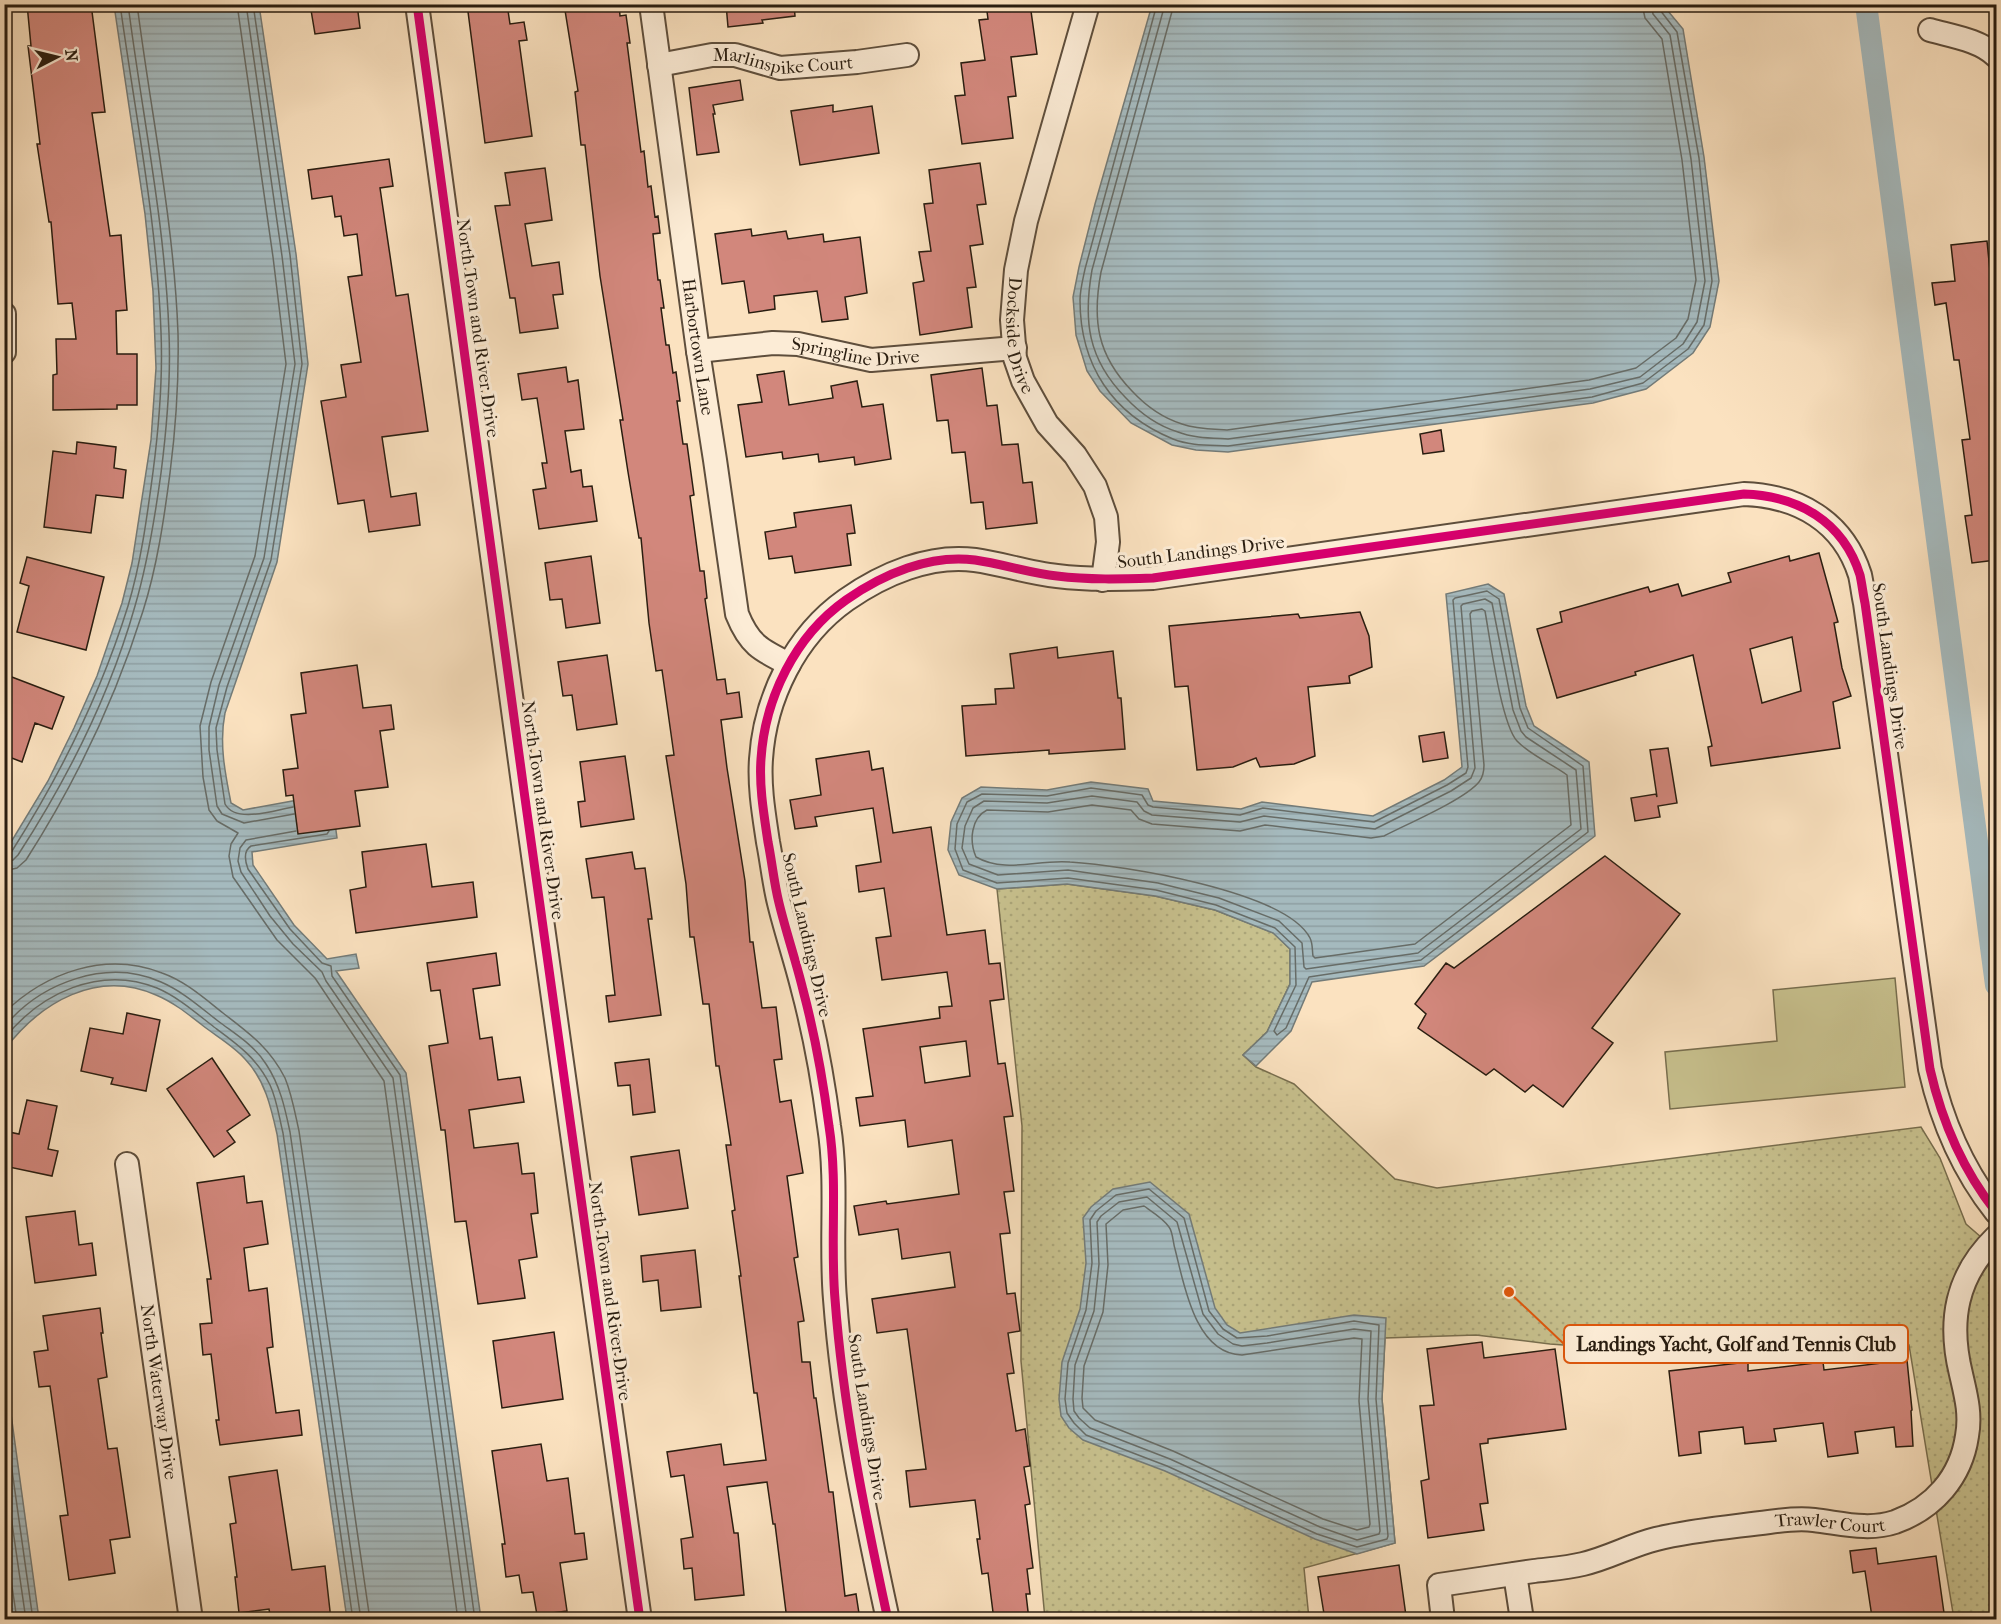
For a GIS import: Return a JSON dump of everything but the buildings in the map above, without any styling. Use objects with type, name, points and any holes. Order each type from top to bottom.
[{"type":"street","name":"North Town and River Drive","points":[[417,4],[520,768],[640,1620]]},
{"type":"street","name":"Harbortown Lane","points":[[651,4],[736,614],[745,635],[764,652],[789,664]]},
{"type":"street","name":"Dockside Drive","points":[[1088,4],[1026,221],[1013,295],[1012,320],[1015,358],[1023,381],[1047,424],[1075,454],[1095,486],[1106,517],[1108,542],[1103,580]]},
{"type":"street","points":[[1930,30],[1968,41],[1992,51],[1996,56]]},
{"type":"street","name":"Marlinspike Court","points":[[659,65],[712,55],[735,55],[780,68],[857,62],[907,55]]},
{"type":"street","points":[[4,314],[4,352]]},
{"type":"street","name":"Springline Drive","points":[[698,351],[773,343],[798,344],[871,360],[1015,348]]},
{"type":"street","name":"South Landings Drive","points":[[888,1620],[861,1497],[838,1336],[833,1284],[830,1131],[817,1047],[779,902],[760,787],[760,759],[769,708],[789,664],[806,639],[825,617],[847,599],[895,572],[919,564],[945,560],[972,560],[1054,576],[1103,580],[1154,578],[1744,495],[1768,495],[1794,502],[1816,514],[1849,550],[1860,575],[1930,1069],[1937,1102],[1957,1152],[1981,1193],[1996,1212]]},
{"type":"street","name":"North Waterway Drive","points":[[127,1164],[191,1620]]},
{"type":"street","name":"Trawler Court","points":[[1443,1620],[1439,1585],[1582,1565],[1657,1539],[1705,1531],[1812,1519],[1867,1527],[1893,1522],[1918,1512],[1937,1497],[1954,1476],[1965,1451],[1970,1422],[1956,1348],[1958,1296],[1968,1272],[1982,1250],[1996,1237]]},
{"type":"street","points":[[1515,1574],[1522,1620]]},
{"type":"shaded area","points":[[1067,884],[1155,896],[1215,910],[1274,933],[1290,949],[1290,984],[1267,1032],[1243,1055],[1256,1067],[1294,1084],[1395,1179],[1437,1188],[1921,1127],[1940,1158],[1966,1224],[1996,1250],[1996,1619],[1954,1619],[1909,1345],[1712,1356],[1550,1344],[1476,1335],[1385,1338],[1382,1399],[1395,1543],[1304,1568],[1309,1619],[1045,1619],[1021,1361],[1022,1126],[997,889]]},
{"type":"shaded area","points":[[1895,978],[1905,1087],[1670,1109],[1665,1052],[1777,1041],[1773,990]]},
{"type":"water","points":[[114,5],[259,5],[296,254],[308,364],[277,562],[225,713],[223,747],[225,769],[231,803],[243,810],[331,794],[337,838],[252,852],[253,865],[294,925],[327,959],[356,954],[359,968],[336,971],[406,1073],[481,1619],[347,1619],[277,1134],[266,1094],[252,1067],[230,1045],[168,1001],[134,988],[113,986],[92,988],[53,1004],[19,1032],[5,1049],[5,852],[48,781],[97,676],[122,603],[132,563],[151,440],[156,368],[153,291],[145,214]]},
{"type":"water","points":[[1152,5],[1663,5],[1683,29],[1704,157],[1719,281],[1710,327],[1693,353],[1646,389],[1593,403],[1228,452],[1196,450],[1172,445],[1131,423],[1100,391],[1087,371],[1076,335],[1073,297],[1095,204]]},
{"type":"water","points":[[1488,584],[1504,594],[1526,706],[1534,726],[1589,762],[1595,836],[1424,966],[1312,982],[1291,1031],[1256,1066],[1243,1055],[1267,1032],[1290,984],[1290,949],[1273,933],[1215,910],[1155,896],[1067,884],[997,889],[959,875],[948,850],[951,822],[962,798],[981,787],[1047,790],[1091,782],[1148,789],[1153,801],[1241,809],[1262,802],[1373,816],[1444,780],[1462,767],[1446,594]]},
{"type":"water","points":[[1150,1182],[1189,1214],[1215,1308],[1227,1325],[1240,1333],[1354,1315],[1386,1318],[1382,1399],[1395,1543],[1357,1554],[1315,1539],[1165,1471],[1083,1440],[1069,1428],[1061,1416],[1059,1399],[1062,1362],[1080,1309],[1086,1263],[1083,1218],[1091,1207],[1113,1189]]},
{"type":"water","points":[[5,1370],[39,1619],[5,1619]]},
{"type":"waterway","points":[[1866,4],[1996,985]]},
{"type":"cycle path","points":[[417,4],[640,1620]]},
{"type":"cycle path","points":[[888,1620],[863,1500],[843,1380],[834,1278],[832,1147],[824,1092],[815,1041],[776,888],[761,790],[761,759],[769,713],[776,691],[798,650],[812,631],[846,600],[891,574],[924,563],[958,559],[1069,577],[1153,578],[1744,494],[1783,500],[1816,515],[1842,540],[1860,575],[1930,1069],[1935,1089],[1947,1126],[1963,1162],[1996,1212]]},
{"type":"place","name":"Landings Yacht, Golf and Tennis Club","points":[[1509,1292]]}]
